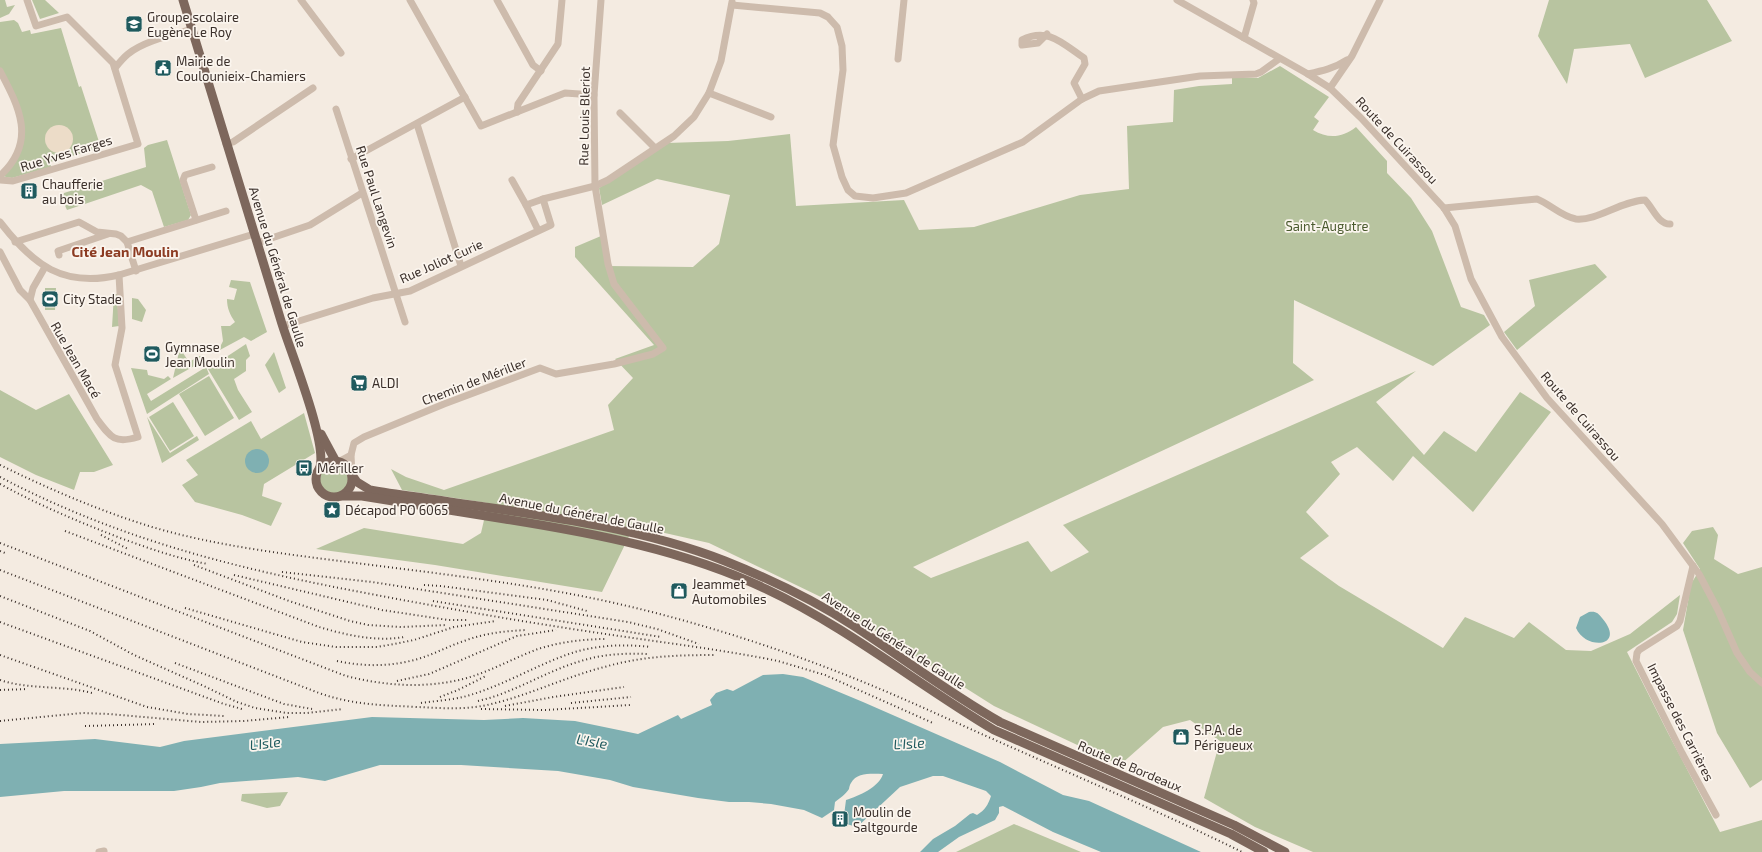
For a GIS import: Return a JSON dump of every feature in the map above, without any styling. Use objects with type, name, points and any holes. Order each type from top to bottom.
[{"type":"main road","name":"Avenue du Général de Gaulle","points":[[179,0],[216,104],[226,144],[313,418],[321,452],[320,467],[316,479],[318,488],[325,495],[330,497],[362,496],[552,527],[638,544],[694,562],[765,589],[810,611],[852,637],[956,708]]},
{"type":"main road","name":"Avenue du Général de Gaulle","points":[[183,0],[190,29]]},
{"type":"main road","name":"Avenue du Général de Gaulle","points":[[313,418],[330,453],[338,461],[346,464],[357,482],[370,490],[583,523],[662,540],[725,561],[810,601],[846,622],[964,702]]},
{"type":"main road","points":[[320,467],[326,463],[338,461]]},
{"type":"main road","points":[[341,496],[351,488],[352,475]]},
{"type":"main road","name":"Route de Bordeaux","points":[[964,702],[1000,722],[1234,825],[1285,852]]},
{"type":"main road","name":"Route de Bordeaux","points":[[956,708],[994,730],[1231,834],[1264,852]]},
{"type":"street","points":[[27,0],[36,26],[67,17],[113,63],[115,68],[132,52],[161,39],[190,29]]},
{"type":"street","points":[[301,0],[341,53]]},
{"type":"street","points":[[410,0],[481,126],[565,93],[594,95]]},
{"type":"street","points":[[497,0],[533,65],[541,71]]},
{"type":"street","points":[[517,112],[518,104],[558,44],[562,0]]},
{"type":"street","name":"Rue Louis Bleriot","points":[[601,0],[594,95],[595,186],[602,232],[608,264],[614,284],[663,348]]},
{"type":"street","points":[[898,59],[904,0]]},
{"type":"street","name":"Route de Cuirassou","points":[[1176,0],[1308,74],[1330,88],[1361,118],[1444,208],[1455,226],[1471,279],[1502,337],[1547,398],[1657,519],[1693,566],[1718,610],[1737,653],[1750,672],[1762,683]]},
{"type":"street","points":[[1244,38],[1254,3],[1253,0]]},
{"type":"street","points":[[1330,88],[1352,56],[1380,0]]},
{"type":"street","points":[[526,204],[595,186],[608,180],[674,136],[694,117],[710,93],[721,61],[732,2],[820,13],[828,17],[837,27],[842,46],[843,70],[833,145],[842,177],[848,190],[855,196],[873,198],[906,193],[1023,142],[1082,99],[1099,91],[1200,76],[1256,74],[1262,72],[1279,59]]},
{"type":"street","points":[[1047,34],[1084,58],[1085,64],[1074,83],[1082,99]]},
{"type":"street","points":[[1308,74],[1338,66],[1352,56]]},
{"type":"street","name":"Rue Yves Farges","points":[[0,180],[13,181],[138,144],[115,68]]},
{"type":"street","points":[[0,71],[16,101],[22,121],[21,136],[16,155],[1,175],[0,180]]},
{"type":"street","points":[[226,144],[233,142],[313,88]]},
{"type":"street","points":[[710,93],[771,117]]},
{"type":"street","points":[[351,159],[465,97]]},
{"type":"street","name":"Rue Paul Langevin","points":[[336,109],[405,322]]},
{"type":"street","points":[[620,113],[655,148]]},
{"type":"street","points":[[417,124],[461,266]]},
{"type":"street","points":[[196,220],[182,180],[185,175],[212,167]]},
{"type":"street","points":[[512,180],[526,204],[538,230]]},
{"type":"street","points":[[257,243],[310,225],[362,193]]},
{"type":"street","name":"Rue Joliot Curie","points":[[283,326],[373,298],[410,291],[551,225],[543,199]]},
{"type":"street","points":[[1444,208],[1537,199],[1547,203],[1565,216],[1576,219],[1590,218],[1627,202],[1645,200],[1651,206],[1661,222],[1664,224],[1670,224]]},
{"type":"street","points":[[127,242],[226,210]]},
{"type":"street","points":[[16,242],[79,222],[97,232],[116,234],[127,242],[136,270]]},
{"type":"street","points":[[1,228],[27,254],[45,267],[67,276],[87,279],[101,279],[119,275],[254,234]]},
{"type":"street","points":[[60,255],[58,252],[110,234]]},
{"type":"street","name":"Rue Jean Macé","points":[[0,252],[20,290],[30,300],[97,419],[105,430],[120,441],[138,437],[114,366],[122,328],[119,275]]},
{"type":"street","points":[[30,300],[33,288],[45,267]]},
{"type":"street","name":"Chemin de Mériller","points":[[351,455],[353,445],[357,441],[444,404],[540,368],[556,374],[614,364],[653,354],[663,348]]},
{"type":"street","points":[[338,461],[351,455],[352,475]]},
{"type":"street","name":"Impasse des Carrières","points":[[1693,566],[1680,621],[1676,626],[1639,650],[1636,661],[1682,753],[1716,815]]},
{"type":"green space","points":[[0,0],[5,0],[7,7],[15,5],[9,14],[0,18]]},
{"type":"green space","points":[[32,0],[45,0],[59,13],[40,19]]},
{"type":"green space","points":[[1549,0],[1707,0],[1732,41],[1645,78],[1630,44],[1574,49],[1567,84],[1538,36]]},
{"type":"green space","points":[[14,20],[18,23],[22,32],[30,30],[31,34],[61,28],[79,87],[81,86],[101,148],[50,162],[51,167],[12,178],[1,176],[17,156],[23,120],[0,68],[0,22]]},
{"type":"green space","name":"Saint-Augutre","points":[[1280,66],[1329,97],[1314,117],[1319,121],[1313,130],[1324,135],[1335,136],[1351,131],[1356,127],[1387,161],[1387,173],[1411,198],[1432,231],[1461,307],[1484,315],[1490,325],[1433,366],[1294,300],[1293,363],[1314,380],[913,567],[931,578],[1028,541],[1051,572],[1089,552],[1063,525],[1416,371],[1376,402],[1424,455],[1444,431],[1476,452],[1520,392],[1551,412],[1473,512],[1413,456],[1393,481],[1357,447],[1331,462],[1340,474],[1306,512],[1329,536],[1300,558],[1339,586],[1443,648],[1465,617],[1514,638],[1529,622],[1566,650],[1591,651],[1630,634],[1680,595],[1677,614],[1672,622],[1627,652],[1720,832],[1762,820],[1762,852],[1313,852],[1255,827],[1204,798],[1220,741],[1190,720],[1163,727],[1120,765],[994,706],[825,599],[709,543],[634,526],[602,592],[435,565],[316,549],[364,528],[463,544],[481,533],[488,503],[402,490],[391,469],[406,477],[444,490],[614,430],[608,405],[633,378],[615,359],[654,345],[575,257],[575,247],[601,236],[607,266],[693,267],[719,244],[730,195],[657,179],[602,205],[599,188],[667,143],[728,141],[790,134],[796,206],[904,200],[919,230],[974,227],[1080,195],[1129,189],[1127,126],[1173,122],[1174,90],[1199,86],[1232,84],[1232,77],[1258,78]]},
{"type":"green space","points":[[167,140],[191,215],[188,220],[164,227],[152,191],[141,185],[67,210],[62,199],[64,193],[146,167],[144,148],[148,145]]},
{"type":"green space","points":[[1595,264],[1607,277],[1517,350],[1504,332],[1535,306],[1529,280]]},
{"type":"green space","points":[[231,280],[250,282],[267,332],[251,341],[244,337],[218,351],[223,341],[221,326],[230,326],[235,322],[229,311],[227,302],[227,299],[234,300],[237,289],[229,287]]},
{"type":"green space","name":"City Stade","points":[[45,288],[56,288],[55,310],[45,310]]},
{"type":"green space","points":[[114,294],[117,294],[119,326],[112,327]]},
{"type":"green space","points":[[132,298],[138,299],[146,310],[142,322],[132,319]]},
{"type":"green space","points":[[246,344],[250,356],[246,360],[246,371],[234,379],[238,390],[252,412],[239,420],[208,369]]},
{"type":"green space","points":[[179,352],[183,353],[189,362],[199,356],[203,356],[205,360],[173,378]]},
{"type":"green space","points":[[274,352],[286,388],[279,393],[265,365]]},
{"type":"green space","points":[[206,367],[209,374],[147,414],[131,368],[147,370],[148,375],[164,379],[168,376],[171,379],[147,394],[151,401]]},
{"type":"green space","points":[[209,376],[234,418],[205,436],[179,394]]},
{"type":"green space","points":[[0,390],[36,410],[69,394],[113,465],[94,472],[80,472],[74,490],[36,475],[0,457]]},
{"type":"green space","points":[[173,402],[194,436],[170,451],[149,417]]},
{"type":"green space","points":[[304,413],[315,453],[264,484],[262,496],[282,503],[271,526],[242,515],[195,502],[182,485],[198,475],[186,460],[251,421],[261,439]]},
{"type":"green space","points":[[147,417],[170,453],[197,436],[199,440],[162,463]]},
{"type":"green space","points":[[334,466],[344,470],[348,480],[344,490],[334,494],[324,490],[320,480],[324,470]]},
{"type":"green space","points":[[1713,527],[1718,535],[1714,559],[1738,574],[1762,567],[1762,780],[1750,788],[1717,733],[1683,630],[1691,584],[1700,569],[1683,543],[1692,531]]},
{"type":"green space","points":[[288,792],[280,806],[267,808],[241,801],[242,794]]},
{"type":"green space","points":[[1014,824],[1081,852],[956,852]]},
{"type":"shaded area","points":[[59,125],[65,126],[69,129],[72,133],[72,145],[69,149],[65,152],[59,153],[53,152],[49,149],[46,145],[45,139],[46,133],[49,129],[53,126]]},
{"type":"water","points":[[257,449],[266,452],[269,461],[266,470],[257,473],[248,470],[245,461],[248,452]]},
{"type":"water","points":[[1589,612],[1595,612],[1602,618],[1610,635],[1607,640],[1595,643],[1581,635],[1576,628],[1580,617]]},
{"type":"water","name":"L'Isle","points":[[783,674],[803,677],[863,702],[1000,762],[1063,795],[1089,801],[1201,852],[1101,852],[1053,832],[1003,806],[999,807],[999,813],[995,820],[959,837],[938,852],[920,852],[933,839],[955,826],[970,814],[973,813],[977,815],[980,813],[986,807],[991,796],[986,791],[943,776],[933,776],[900,787],[857,827],[843,823],[846,800],[873,787],[881,779],[883,774],[865,774],[854,779],[846,793],[835,802],[834,810],[822,818],[804,810],[771,804],[729,802],[698,798],[633,787],[610,780],[558,771],[461,765],[380,765],[325,781],[298,777],[220,783],[174,791],[64,791],[0,797],[0,744],[95,739],[160,747],[184,741],[372,717],[484,720],[523,718],[575,721],[638,734],[678,715],[681,719],[712,705],[710,700],[716,693],[727,689],[733,691],[763,675]]},
{"type":"railway","points":[[0,465],[37,483],[94,507],[152,527],[198,539],[269,551],[480,579],[550,590],[619,604],[727,633],[807,660],[857,679],[1131,800],[1242,852]]},
{"type":"railway","points":[[0,477],[91,519],[137,536],[230,564],[326,585],[515,620],[711,649],[778,661],[825,675],[933,723]]},
{"type":"railway","points":[[0,484],[60,513],[123,539],[176,557],[208,564]]},
{"type":"railway","points":[[65,531],[319,627],[361,637],[383,639],[404,637]]},
{"type":"railway","points":[[101,535],[128,549]]},
{"type":"railway","points":[[0,543],[346,676],[376,682],[406,685],[436,684],[476,675],[538,649],[555,644],[572,641],[607,639]]},
{"type":"railway","points":[[0,551],[5,553]]},
{"type":"railway","points":[[194,565],[289,601],[350,621],[368,625],[401,627],[447,625]]},
{"type":"railway","points":[[0,570],[319,693],[344,700],[367,704],[443,708],[478,707],[517,697],[593,670],[621,663],[662,657],[716,655]]},
{"type":"railway","points":[[282,572],[372,582],[628,622],[657,629],[699,644]]},
{"type":"railway","points":[[234,575],[382,610],[448,620],[468,620]]},
{"type":"railway","points":[[424,585],[547,600],[587,611]]},
{"type":"railway","points":[[0,596],[90,631],[134,655],[237,702],[255,708],[287,713],[307,713],[343,709]]},
{"type":"railway","points":[[433,601],[661,637]]},
{"type":"railway","points":[[185,608],[302,642],[336,647],[377,647],[414,640],[454,627],[496,621]]},
{"type":"railway","points":[[0,622],[224,704],[242,709]]},
{"type":"railway","points":[[337,661],[373,665],[401,663],[424,657],[457,643],[487,634],[527,630]]},
{"type":"railway","points":[[397,681],[429,674],[517,636],[556,630]]},
{"type":"railway","points":[[421,703],[458,698],[477,693],[575,652],[612,646],[651,647]]},
{"type":"railway","points":[[478,701],[504,693],[568,665],[589,659],[614,654],[648,654]]},
{"type":"railway","points":[[0,655],[147,707],[188,714],[224,716]]},
{"type":"railway","points":[[175,663],[284,704],[312,709]]},
{"type":"railway","points":[[440,697],[486,676]]},
{"type":"railway","points":[[0,680],[23,685],[69,689],[92,693]]},
{"type":"railway","points":[[505,706],[553,697],[624,687]]},
{"type":"railway","points":[[0,690],[28,689]]},
{"type":"railway","points":[[571,703],[631,697]]},
{"type":"railway","points":[[481,709],[545,710],[631,705]]},
{"type":"railway","points":[[0,721],[82,713],[201,722],[244,721],[289,717]]},
{"type":"railway","points":[[85,726],[157,724]]},
{"type":"place","name":"Groupe scolaire Eugène Le Roy","points":[[134,24]]},
{"type":"place","name":"Mairie de Coulounieix-Chamiers","points":[[163,68]]},
{"type":"place","name":"Chaufferie au bois","points":[[29,191]]},
{"type":"place","name":"City Stade","points":[[50,299]]},
{"type":"place","name":"Gymnase Jean Moulin","points":[[152,354]]},
{"type":"place","name":"ALDI","points":[[359,383]]},
{"type":"place","name":"Mériller","points":[[304,468]]},
{"type":"place","name":"Décapod PO 6065","points":[[332,510]]},
{"type":"place","name":"Jeammet Automobiles","points":[[679,591]]},
{"type":"place","name":"S.P.A. de Périgueux","points":[[1181,737]]},
{"type":"place","name":"Moulin de Saltgourde","points":[[840,819]]},
{"type":"district","name":"Cité Jean Moulin","points":[[125,251]]}]
